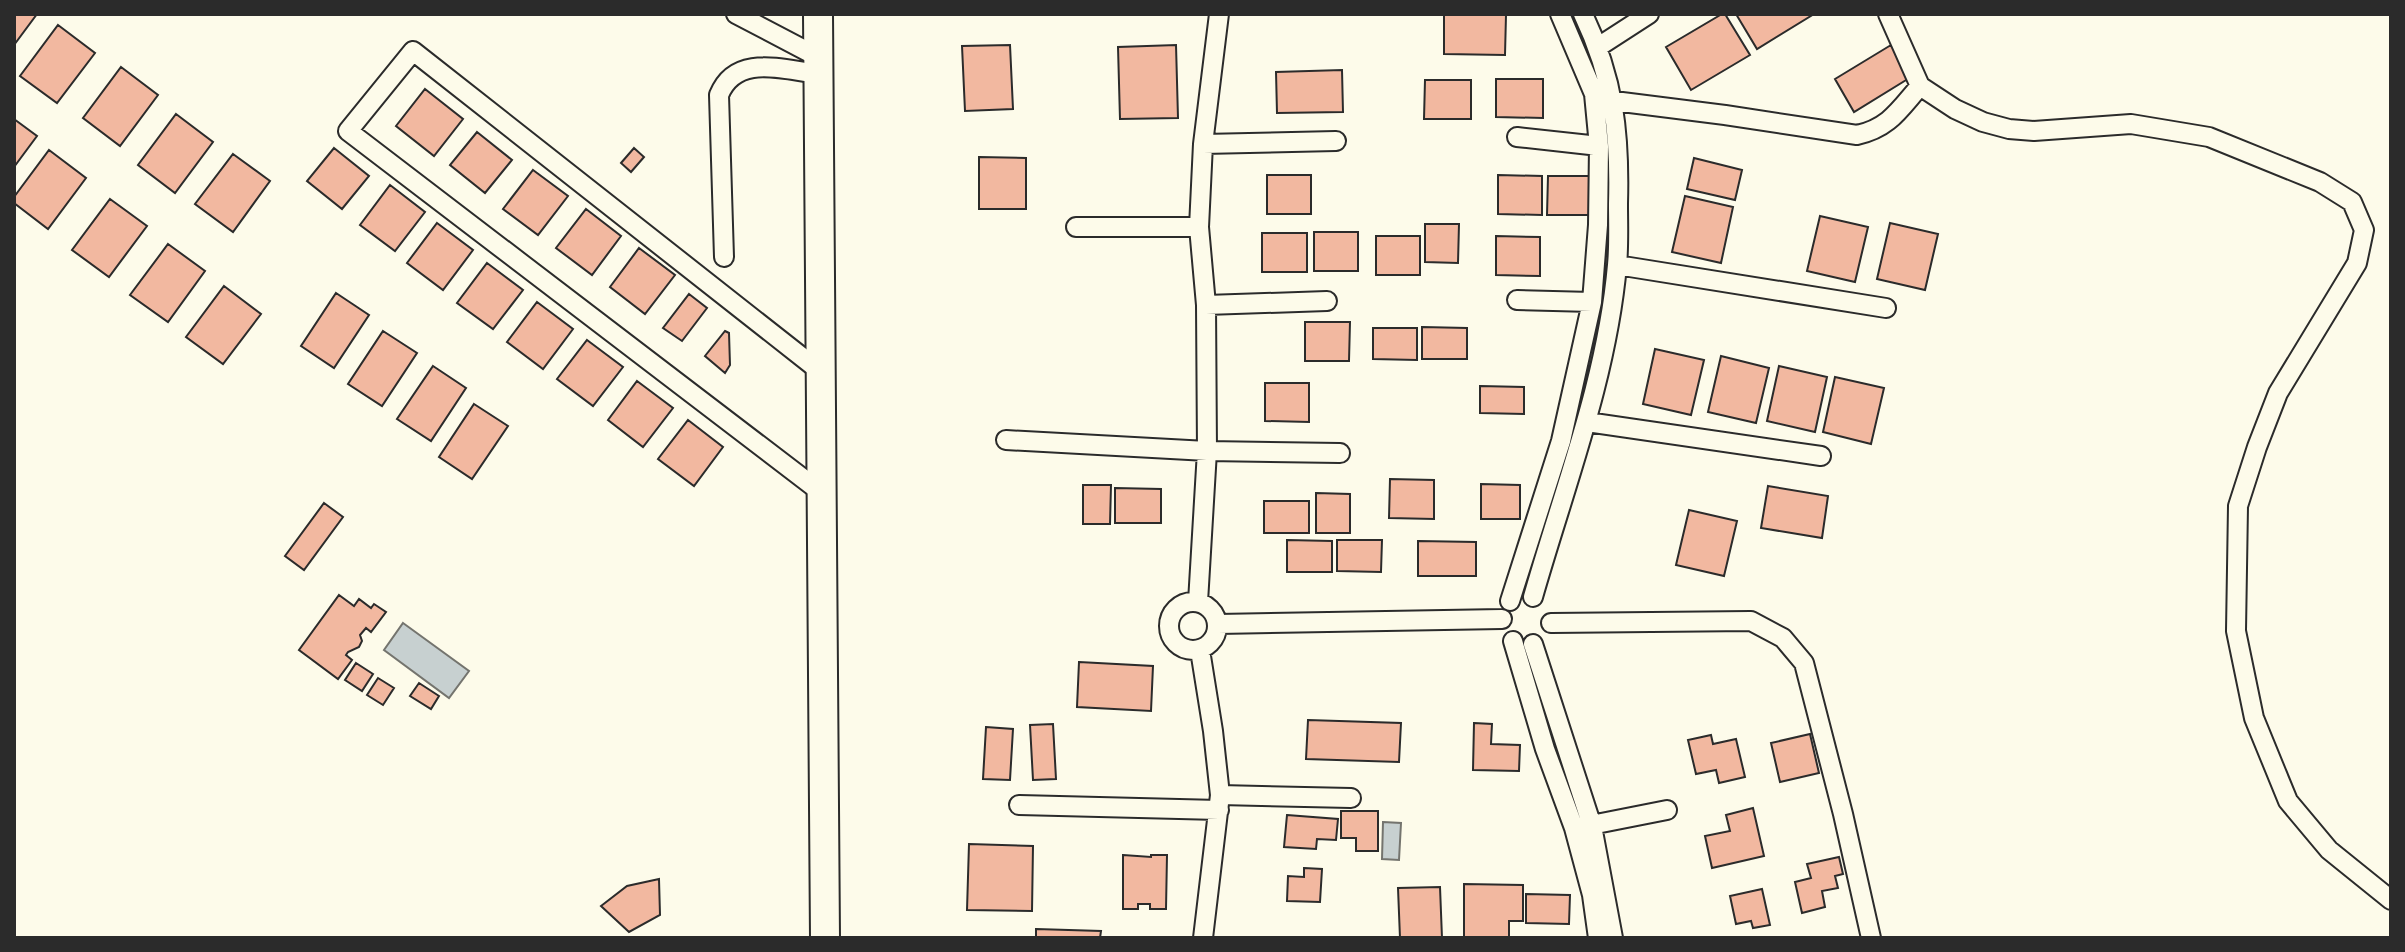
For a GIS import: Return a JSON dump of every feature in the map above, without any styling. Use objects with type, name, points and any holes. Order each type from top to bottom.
[{"type":"main road","points":[[818,14],[825,938]]},
{"type":"street","points":[[736,14],[818,66]]},
{"type":"street","points":[[1198,602],[1207,451],[1206,305],[1199,227],[1203,144],[1219,14]]},
{"type":"street","points":[[1560,14],[1594,94],[1599,146],[1598,225],[1592,302],[1561,441],[1502,619],[1503,627],[1513,641],[1545,749],[1583,827],[1598,938]]},
{"type":"street","points":[[1533,597],[1587,422],[1617,265],[1619,172],[1614,101],[1598,47],[1583,14]]},
{"type":"street","points":[[1598,47],[1649,14]]},
{"type":"street","points":[[1888,14],[1920,86],[1955,109],[1983,122],[2034,131],[2131,124],[2209,137],[2320,182],[2352,202],[2364,230],[2357,263],[2278,393],[2238,506],[2236,631],[2254,718],[2288,801],[2329,850],[2391,900]]},
{"type":"street","points":[[821,372],[413,51],[348,131],[822,493]]},
{"type":"street","points":[[724,257],[719,95],[722,87],[734,73],[751,67],[818,66]]},
{"type":"street","points":[[1614,101],[1857,135],[1875,131],[1887,123],[1920,86]]},
{"type":"street","points":[[1517,137],[1599,146]]},
{"type":"street","points":[[1203,144],[1336,141]]},
{"type":"street","points":[[1076,227],[1199,227]]},
{"type":"street","points":[[1617,265],[1886,308]]},
{"type":"street","points":[[1517,300],[1592,302]]},
{"type":"street","points":[[1206,305],[1327,301]]},
{"type":"street","points":[[1587,422],[1821,456]]},
{"type":"street","points":[[1006,440],[1207,451],[1340,453]]},
{"type":"street","points":[[1510,601],[1524,596],[1533,597],[1547,607],[1551,623],[1545,636],[1533,644],[1522,645],[1513,641]]},
{"type":"street","points":[[1198,602],[1211,610],[1218,624],[1214,640],[1200,650],[1191,651],[1177,644],[1169,631],[1175,609],[1182,604],[1198,602]]},
{"type":"street","points":[[1218,624],[1502,619]]},
{"type":"street","points":[[1551,623],[1751,621],[1783,638],[1804,663],[1871,938]]},
{"type":"street","points":[[1533,644],[1613,938]]},
{"type":"street","points":[[1200,650],[1213,731],[1219,802],[1203,938]]},
{"type":"street","points":[[1019,805],[1351,798]]},
{"type":"street","points":[[1583,827],[1667,810]]},
{"type":"shaded area","points":[[403,623],[469,671],[449,698],[384,650]]},
{"type":"shaded area","points":[[1383,822],[1401,823],[1399,860],[1382,859]]},
{"type":"building","points":[[14,14],[37,14],[14,45]]},
{"type":"building","points":[[1725,14],[1750,55],[1691,90],[1666,47]]},
{"type":"building","points":[[1736,14],[1814,14],[1757,49]]},
{"type":"building","points":[[1444,15],[1506,15],[1505,55],[1444,54]]},
{"type":"building","points":[[58,25],[95,53],[57,103],[20,76]]},
{"type":"building","points":[[1010,45],[1013,109],[965,111],[962,46]]},
{"type":"building","points":[[1176,45],[1178,118],[1120,119],[1118,47]]},
{"type":"building","points":[[1891,45],[1911,77],[1854,112],[1835,79]]},
{"type":"building","points":[[121,67],[158,95],[120,146],[83,118]]},
{"type":"building","points":[[1342,70],[1343,112],[1277,113],[1276,72]]},
{"type":"building","points":[[1496,79],[1543,79],[1543,118],[1496,117]]},
{"type":"building","points":[[1425,80],[1471,80],[1471,119],[1424,119]]},
{"type":"building","points":[[425,89],[463,119],[434,156],[396,126]]},
{"type":"building","points":[[176,114],[213,142],[175,193],[138,165]]},
{"type":"building","points":[[14,119],[37,136],[14,167]]},
{"type":"building","points":[[477,132],[512,160],[485,193],[450,165]]},
{"type":"building","points":[[334,148],[369,176],[342,209],[307,181]]},
{"type":"building","points":[[634,148],[644,157],[631,172],[621,163]]},
{"type":"building","points":[[49,150],[86,178],[48,229],[14,203],[14,197]]},
{"type":"building","points":[[233,154],[270,181],[233,232],[195,204]]},
{"type":"building","points":[[979,157],[1026,158],[1026,209],[979,209]]},
{"type":"building","points":[[1694,158],[1742,170],[1735,200],[1687,189]]},
{"type":"building","points":[[533,170],[568,196],[538,235],[503,209]]},
{"type":"building","points":[[1267,175],[1311,175],[1311,214],[1267,214]]},
{"type":"building","points":[[1498,175],[1542,176],[1542,215],[1498,214]]},
{"type":"building","points":[[1548,176],[1592,176],[1592,215],[1547,215]]},
{"type":"building","points":[[390,185],[425,212],[395,251],[360,225]]},
{"type":"building","points":[[1685,196],[1733,207],[1721,263],[1672,252]]},
{"type":"building","points":[[110,199],[147,226],[109,277],[72,250]]},
{"type":"building","points":[[586,209],[621,236],[592,275],[556,248]]},
{"type":"building","points":[[1820,216],[1868,227],[1855,282],[1807,271]]},
{"type":"building","points":[[437,223],[473,250],[443,290],[407,263]]},
{"type":"building","points":[[1890,223],[1938,234],[1925,290],[1877,279]]},
{"type":"building","points":[[1425,224],[1459,224],[1458,263],[1425,262]]},
{"type":"building","points":[[1314,232],[1358,232],[1358,271],[1314,271]]},
{"type":"building","points":[[1262,233],[1307,233],[1307,272],[1262,272]]},
{"type":"building","points":[[1376,236],[1420,236],[1420,275],[1376,275]]},
{"type":"building","points":[[1496,236],[1540,237],[1540,276],[1496,275]]},
{"type":"building","points":[[168,244],[205,271],[168,322],[130,295]]},
{"type":"building","points":[[639,248],[675,275],[645,314],[610,287]]},
{"type":"building","points":[[487,263],[523,290],[493,329],[457,303]]},
{"type":"building","points":[[224,286],[261,314],[223,364],[186,337]]},
{"type":"building","points":[[336,293],[369,315],[334,368],[301,346]]},
{"type":"building","points":[[689,294],[707,308],[682,341],[663,328]]},
{"type":"building","points":[[537,302],[573,329],[543,369],[507,342]]},
{"type":"building","points":[[1305,322],[1350,322],[1349,361],[1305,361]]},
{"type":"building","points":[[1422,327],[1467,328],[1467,359],[1422,359]]},
{"type":"building","points":[[1373,328],[1417,328],[1417,360],[1373,359]]},
{"type":"building","points":[[383,331],[417,353],[382,406],[348,384]]},
{"type":"building","points":[[725,331],[729,333],[730,365],[725,373],[705,356]]},
{"type":"building","points":[[587,340],[623,367],[593,406],[557,379]]},
{"type":"building","points":[[1655,349],[1704,360],[1691,415],[1643,404]]},
{"type":"building","points":[[1721,356],[1769,368],[1756,423],[1708,412]]},
{"type":"building","points":[[433,366],[466,388],[431,441],[397,419]]},
{"type":"building","points":[[1779,366],[1827,377],[1815,432],[1767,421]]},
{"type":"building","points":[[1835,377],[1884,388],[1871,444],[1823,432]]},
{"type":"building","points":[[637,381],[673,408],[643,447],[608,420]]},
{"type":"building","points":[[1265,383],[1309,383],[1309,422],[1265,421]]},
{"type":"building","points":[[1480,386],[1524,387],[1524,414],[1480,413]]},
{"type":"building","points":[[474,404],[508,426],[472,479],[439,457]]},
{"type":"building","points":[[688,420],[723,447],[694,486],[658,459]]},
{"type":"building","points":[[1390,479],[1434,480],[1434,519],[1389,518]]},
{"type":"building","points":[[1481,484],[1520,485],[1520,519],[1481,519]]},
{"type":"building","points":[[1083,485],[1111,485],[1110,524],[1083,524]]},
{"type":"building","points":[[1768,486],[1828,496],[1822,538],[1761,528]]},
{"type":"building","points":[[1115,488],[1161,489],[1161,523],[1115,523]]},
{"type":"building","points":[[1316,493],[1350,494],[1350,533],[1316,533]]},
{"type":"building","points":[[1264,501],[1309,501],[1309,533],[1264,533]]},
{"type":"building","points":[[324,503],[343,517],[304,570],[285,556]]},
{"type":"building","points":[[1689,510],[1737,521],[1724,576],[1676,565]]},
{"type":"building","points":[[1287,540],[1332,541],[1332,572],[1287,572]]},
{"type":"building","points":[[1337,540],[1382,540],[1381,572],[1337,571]]},
{"type":"building","points":[[1418,541],[1476,542],[1476,576],[1418,576]]},
{"type":"building","points":[[339,595],[354,606],[359,599],[371,608],[374,604],[386,612],[371,632],[366,628],[360,635],[362,641],[359,647],[346,655],[352,660],[338,679],[299,650]]},
{"type":"building","points":[[1079,662],[1153,666],[1151,711],[1077,707]]},
{"type":"building","points":[[356,663],[373,674],[362,691],[345,680]]},
{"type":"building","points":[[378,678],[394,688],[383,705],[367,695]]},
{"type":"building","points":[[419,683],[439,696],[431,709],[410,696]]},
{"type":"building","points":[[1308,720],[1401,723],[1399,762],[1306,759]]},
{"type":"building","points":[[1474,723],[1492,724],[1491,744],[1520,745],[1519,771],[1473,770]]},
{"type":"building","points":[[1053,724],[1056,779],[1033,780],[1030,725]]},
{"type":"building","points":[[986,727],[1013,729],[1010,780],[983,779]]},
{"type":"building","points":[[1810,734],[1819,773],[1780,782],[1771,743]]},
{"type":"building","points":[[1711,735],[1713,744],[1736,739],[1745,777],[1719,783],[1716,770],[1696,774],[1688,740]]},
{"type":"building","points":[[1753,808],[1764,856],[1712,868],[1705,836],[1730,831],[1726,815]]},
{"type":"building","points":[[1341,811],[1378,811],[1378,851],[1356,851],[1356,838],[1341,838]]},
{"type":"building","points":[[1287,815],[1338,819],[1336,840],[1317,839],[1316,849],[1284,847]]},
{"type":"building","points":[[969,844],[1033,846],[1032,911],[967,910]]},
{"type":"building","points":[[1123,855],[1167,855],[1166,909],[1150,909],[1150,904],[1138,904],[1138,909],[1123,909]]},
{"type":"building","points":[[1839,857],[1843,874],[1835,876],[1838,888],[1822,891],[1825,907],[1802,913],[1795,882],[1811,878],[1807,864]]},
{"type":"building","points":[[1304,868],[1322,869],[1320,902],[1287,901],[1288,876],[1304,877]]},
{"type":"building","points":[[659,879],[660,915],[629,932],[601,906],[627,886]]},
{"type":"building","points":[[1464,884],[1523,885],[1523,921],[1509,921],[1509,938],[1464,938]]},
{"type":"building","points":[[1440,887],[1442,938],[1400,938],[1398,888]]},
{"type":"building","points":[[1762,889],[1770,925],[1753,928],[1751,921],[1736,924],[1730,896]]},
{"type":"building","points":[[1526,894],[1570,895],[1569,924],[1526,923]]},
{"type":"building","points":[[1036,929],[1101,931],[1100,938],[1036,938]]}]
